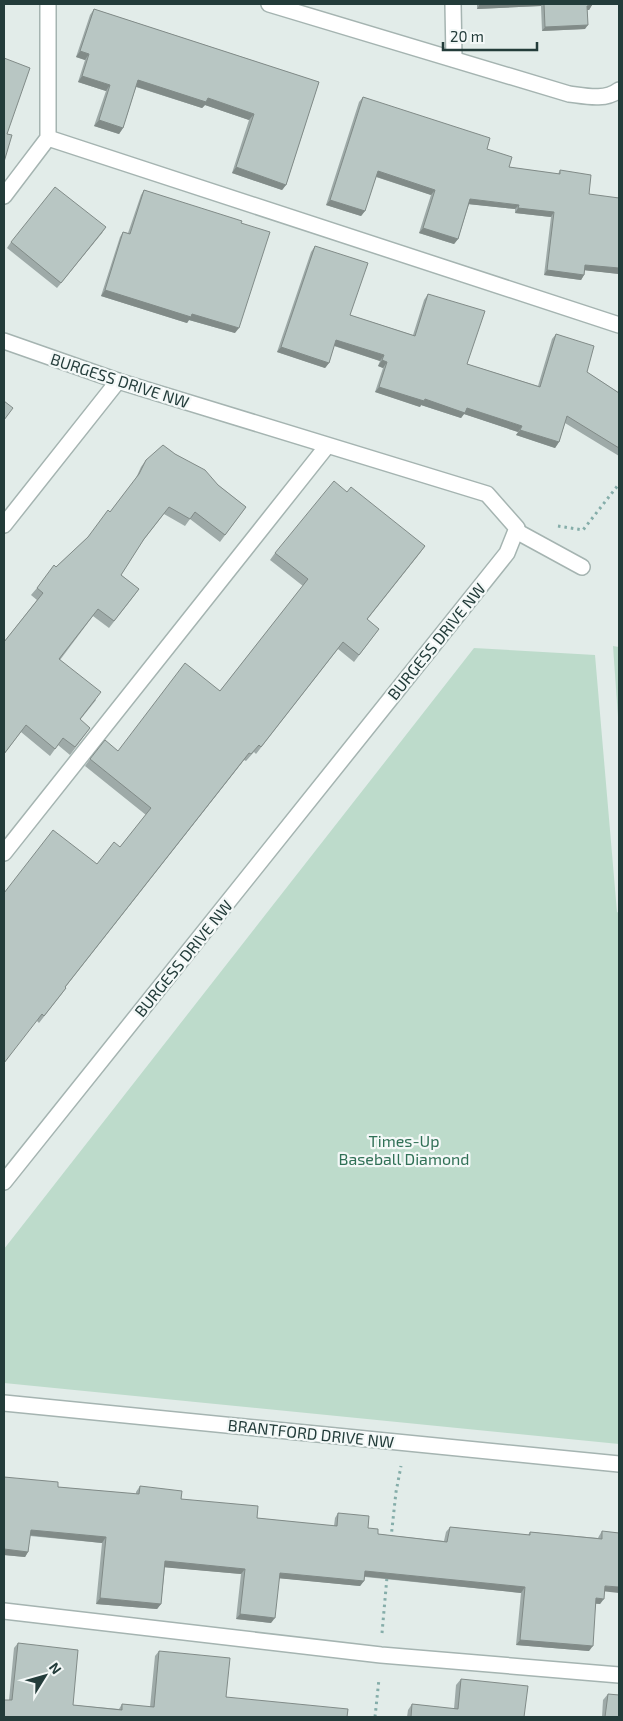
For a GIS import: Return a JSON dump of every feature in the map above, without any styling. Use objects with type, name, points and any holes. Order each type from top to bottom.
[{"type":"street","points":[[4,196],[48,138],[48,4]]},
{"type":"street","points":[[269,4],[569,94],[596,98],[619,90]]},
{"type":"street","points":[[453,4],[454,59]]},
{"type":"street","points":[[48,138],[619,325]]},
{"type":"street","name":"BURGESS DRIVE NW","points":[[4,341],[118,381],[487,494],[517,530],[507,553],[501,561],[4,1182]]},
{"type":"street","points":[[4,525],[118,381]]},
{"type":"street","points":[[4,853],[327,446]]},
{"type":"street","points":[[517,530],[582,567]]},
{"type":"street","name":"BRANTFORD DRIVE NW","points":[[4,1403],[619,1464]]},
{"type":"street","points":[[4,1611],[381,1655],[619,1675]]},
{"type":"path","points":[[517,530],[559,526],[584,530],[619,484]]},
{"type":"path","points":[[391,1541],[396,1492],[401,1474],[402,1442]]},
{"type":"path","points":[[375,1717],[388,1570]]},
{"type":"green space","points":[[613,646],[619,647],[619,731]]},
{"type":"green space","name":"Times-Up Baseball Diamond","points":[[474,648],[595,655],[617,912],[619,913],[619,1444],[4,1383],[4,1249]]},
{"type":"building","points":[[544,4],[592,4],[587,6],[588,25],[545,27]]},
{"type":"building","points":[[94,9],[319,82],[286,185],[236,167],[254,114],[208,98],[206,102],[138,80],[123,128],[99,120],[110,85],[82,76],[89,54],[80,51]]},
{"type":"building","points":[[4,58],[30,68],[7,134],[12,135],[4,162]]},
{"type":"building","points":[[363,97],[490,138],[487,149],[512,157],[509,167],[560,174],[560,170],[591,175],[589,194],[619,198],[619,268],[585,265],[584,275],[547,270],[554,212],[518,208],[519,205],[470,199],[458,239],[423,228],[435,190],[378,171],[365,211],[330,200]]},
{"type":"building","points":[[55,187],[106,227],[61,283],[11,242]]},
{"type":"building","points":[[144,190],[242,221],[241,223],[270,232],[239,328],[192,314],[191,317],[105,290],[123,232],[130,234]]},
{"type":"building","points":[[315,246],[368,263],[350,315],[415,336],[428,294],[485,311],[467,364],[540,387],[556,334],[594,346],[587,372],[619,393],[619,448],[567,416],[559,442],[520,430],[522,426],[467,408],[465,413],[425,399],[424,401],[379,387],[387,362],[382,360],[384,355],[336,340],[329,363],[281,347]]},
{"type":"building","points":[[4,401],[13,408],[4,420]]},
{"type":"building","points":[[163,445],[175,454],[205,470],[218,485],[246,507],[225,535],[195,512],[190,519],[169,507],[144,539],[121,575],[139,589],[114,621],[98,609],[59,659],[101,692],[80,719],[90,728],[75,747],[63,738],[55,749],[26,725],[4,754],[4,642],[43,593],[37,588],[54,565],[56,567],[88,537],[139,474],[146,460]]},
{"type":"building","points":[[334,481],[347,492],[351,487],[425,546],[367,619],[379,629],[359,655],[343,642],[261,747],[259,745],[251,754],[249,753],[44,1016],[42,1014],[4,1063],[4,893],[53,830],[97,864],[114,842],[120,847],[151,808],[90,759],[105,740],[118,751],[185,663],[220,691],[308,579],[275,553]]},
{"type":"building","points":[[4,1477],[58,1482],[58,1487],[139,1494],[140,1486],[182,1491],[181,1499],[258,1506],[257,1518],[337,1526],[338,1513],[369,1516],[368,1528],[378,1529],[378,1534],[447,1542],[450,1527],[530,1535],[530,1532],[602,1539],[602,1531],[619,1533],[619,1587],[605,1586],[604,1599],[596,1598],[593,1646],[520,1640],[525,1587],[365,1571],[364,1581],[280,1573],[275,1618],[240,1614],[245,1569],[165,1561],[161,1604],[100,1598],[106,1537],[31,1530],[28,1552],[4,1549]]},
{"type":"building","points":[[18,1643],[78,1650],[73,1705],[122,1710],[122,1704],[154,1707],[159,1651],[230,1658],[226,1697],[348,1709],[347,1717],[4,1717],[4,1700],[12,1700]]},
{"type":"building","points":[[461,1679],[528,1686],[524,1717],[411,1717],[412,1704],[458,1709]]},
{"type":"building","points":[[608,1694],[619,1695],[619,1717],[605,1717]]}]
